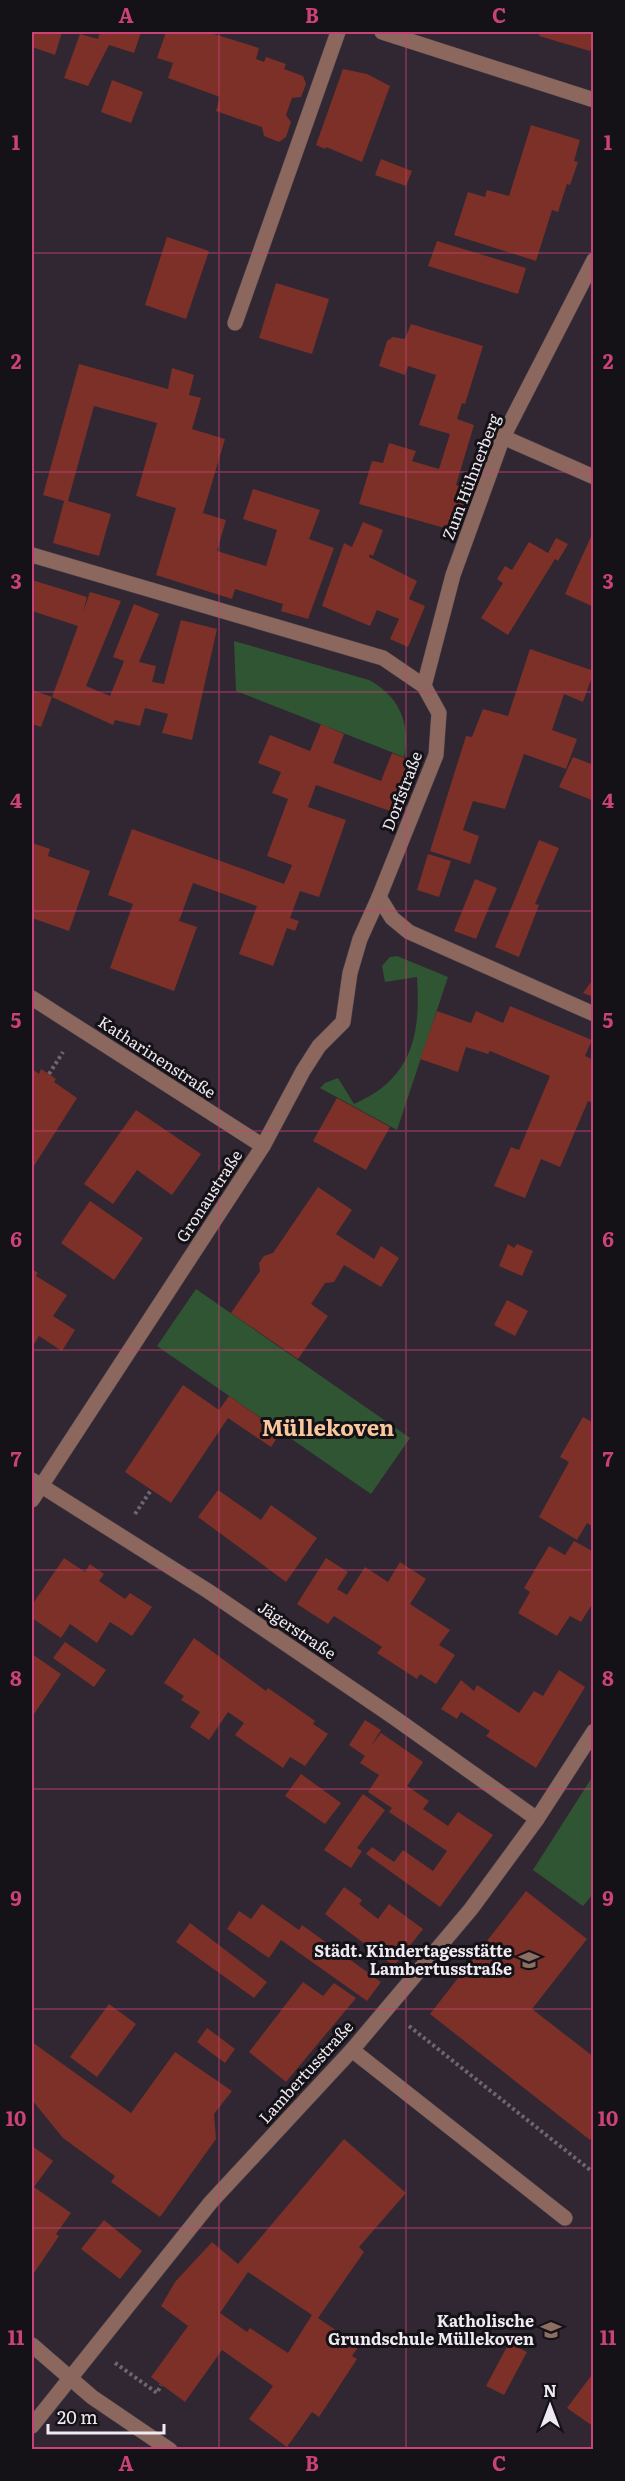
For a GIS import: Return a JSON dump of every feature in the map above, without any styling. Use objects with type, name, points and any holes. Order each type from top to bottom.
[{"type":"street","points":[[235,323],[338,32]]},
{"type":"street","points":[[382,32],[594,100]]},
{"type":"street","name":"Zum Hühnerberg","points":[[424,686],[453,576],[503,437],[594,260]]},
{"type":"street","points":[[503,437],[594,477]]},
{"type":"street","name":"Dorfstraße","points":[[32,555],[383,658],[424,686],[439,713],[436,755],[379,897]]},
{"type":"street","points":[[379,897],[392,918],[409,932],[594,1014]]},
{"type":"street","name":"Gronaustraße","points":[[32,1500],[36,1483],[263,1146],[319,1046],[344,1022],[350,973],[360,939],[379,897]]},
{"type":"street","name":"Katharinenstraße","points":[[32,998],[263,1146]]},
{"type":"street","name":"Jägerstraße","points":[[36,1483],[208,1591],[392,1716],[537,1819]]},
{"type":"street","name":"Lambertusstraße","points":[[32,2426],[211,2202],[352,2050],[471,1909],[537,1819],[594,1731]]},
{"type":"street","points":[[352,2050],[565,2218]]},
{"type":"street","points":[[32,2345],[92,2397],[170,2450]]},
{"type":"path","points":[[386,2008],[594,2173]]},
{"type":"path","points":[[95,2349],[156,2393],[161,2385]]},
{"type":"green space","points":[[234,641],[369,680],[388,694],[400,712],[406,733],[404,757],[236,691]]},
{"type":"green space","points":[[397,956],[448,977],[397,1130],[320,1088],[325,1083],[338,1078],[354,1104],[374,1094],[389,1082],[409,1053],[417,1018],[417,977],[385,982],[382,966],[390,957]]},
{"type":"green space","points":[[196,1289],[410,1438],[371,1494],[157,1346]]},
{"type":"green space","points":[[593,1779],[593,1894],[583,1906],[533,1870]]},
{"type":"building","points":[[32,32],[62,32],[55,55],[32,47]]},
{"type":"building","points":[[100,32],[141,32],[134,53],[109,45],[88,86],[64,78],[80,34],[98,39]]},
{"type":"building","points":[[166,32],[207,32],[259,48],[256,59],[264,62],[266,57],[286,64],[284,69],[303,76],[306,84],[301,97],[292,98],[286,115],[291,122],[286,137],[279,142],[264,136],[262,127],[216,111],[220,97],[168,78],[173,63],[157,58]]},
{"type":"building","points":[[540,32],[594,32],[594,41],[590,51],[539,36]]},
{"type":"building","points":[[343,69],[367,74],[390,86],[362,162],[316,145]]},
{"type":"building","points":[[112,80],[143,92],[131,123],[101,112]]},
{"type":"building","points":[[531,125],[580,140],[574,161],[578,162],[570,185],[567,184],[558,212],[552,210],[536,261],[454,235],[468,192],[485,197],[487,190],[509,196]]},
{"type":"building","points":[[381,159],[412,171],[406,186],[375,175]]},
{"type":"building","points":[[167,237],[209,251],[186,319],[145,305]]},
{"type":"building","points":[[437,241],[526,268],[518,294],[428,266]]},
{"type":"building","points":[[276,283],[329,299],[312,354],[259,338]]},
{"type":"building","points":[[411,324],[483,346],[465,404],[462,403],[457,419],[474,425],[456,485],[471,489],[459,532],[359,504],[372,461],[383,463],[389,443],[416,451],[412,461],[439,469],[450,434],[419,425],[436,375],[408,366],[405,375],[379,366],[387,341],[393,337],[405,339]]},
{"type":"building","points":[[79,364],[168,389],[172,368],[194,375],[189,395],[201,398],[192,429],[225,439],[203,513],[226,520],[217,551],[266,566],[277,530],[243,519],[253,489],[320,510],[309,539],[334,548],[308,619],[281,611],[283,604],[235,589],[232,599],[156,575],[176,508],[136,496],[157,423],[94,406],[68,501],[111,514],[99,556],[53,543],[64,501],[43,495]]},
{"type":"building","points":[[363,522],[383,530],[373,556],[370,554],[369,557],[417,581],[409,599],[425,606],[408,647],[390,639],[399,619],[377,610],[370,626],[322,606],[344,543],[352,547]]},
{"type":"building","points":[[594,530],[594,607],[565,594]]},
{"type":"building","points":[[556,538],[568,544],[558,561],[555,559],[508,635],[481,618],[503,583],[497,579],[505,566],[512,570],[529,542],[548,553]]},
{"type":"building","points":[[32,580],[87,597],[83,613],[90,592],[121,601],[86,686],[110,696],[124,661],[113,657],[134,604],[159,614],[139,662],[156,666],[152,682],[164,684],[181,620],[217,629],[192,740],[162,733],[168,714],[145,708],[140,726],[115,720],[113,725],[52,697],[78,626],[32,611]]},
{"type":"building","points":[[530,649],[594,671],[583,702],[564,694],[552,730],[577,739],[566,769],[524,754],[505,809],[473,801],[463,830],[479,836],[470,864],[430,851],[466,736],[472,737],[483,709],[508,716]]},
{"type":"building","points":[[32,690],[52,697],[41,727],[32,724]]},
{"type":"building","points":[[321,724],[344,734],[333,763],[381,781],[392,753],[410,760],[390,811],[316,785],[308,807],[346,820],[319,897],[300,891],[290,918],[299,921],[295,931],[287,928],[273,966],[239,954],[257,906],[193,883],[179,921],[197,927],[174,991],[110,968],[133,904],[108,895],[132,829],[284,884],[292,865],[267,856],[288,799],[272,793],[281,772],[258,763],[270,735],[310,751]]},
{"type":"building","points":[[573,757],[594,765],[594,801],[559,787]]},
{"type":"building","points":[[539,840],[559,848],[535,904],[539,905],[519,957],[495,947]]},
{"type":"building","points":[[32,843],[50,849],[48,856],[90,871],[69,931],[32,918]]},
{"type":"building","points":[[428,854],[451,861],[439,897],[417,890]]},
{"type":"building","points":[[475,879],[497,888],[476,939],[454,931]]},
{"type":"building","points":[[594,978],[594,997],[583,993]]},
{"type":"building","points":[[510,1006],[592,1040],[585,1056],[594,1060],[594,1103],[588,1101],[560,1167],[541,1159],[525,1198],[494,1186],[511,1147],[519,1150],[550,1076],[490,1051],[488,1054],[466,1047],[458,1072],[420,1059],[437,1011],[471,1023],[476,1011],[503,1023]]},
{"type":"building","points":[[32,1069],[39,1074],[41,1069],[49,1074],[56,1079],[54,1082],[77,1098],[32,1169]]},
{"type":"building","points":[[337,1098],[390,1127],[366,1170],[313,1141]]},
{"type":"building","points":[[136,1110],[201,1154],[172,1195],[137,1170],[113,1204],[84,1184]]},
{"type":"building","points":[[318,1187],[352,1210],[336,1234],[374,1259],[381,1246],[399,1258],[381,1287],[344,1265],[334,1282],[325,1283],[311,1304],[328,1316],[298,1359],[231,1313],[260,1271],[259,1263],[264,1256],[273,1253]]},
{"type":"building","points":[[90,1201],[143,1238],[114,1280],[61,1243]]},
{"type":"building","points":[[508,1244],[514,1248],[517,1244],[533,1251],[522,1276],[499,1266]]},
{"type":"building","points":[[32,1269],[38,1273],[36,1276],[67,1295],[53,1316],[75,1330],[62,1351],[39,1336],[34,1344],[32,1343]]},
{"type":"building","points":[[507,1300],[528,1311],[515,1336],[494,1325]]},
{"type":"building","points":[[183,1385],[219,1410],[229,1396],[281,1432],[271,1447],[228,1418],[171,1503],[125,1472]]},
{"type":"building","points":[[583,1417],[594,1423],[594,1527],[587,1523],[577,1540],[539,1517],[569,1462],[560,1457]]},
{"type":"building","points":[[218,1490],[261,1520],[271,1505],[317,1538],[286,1582],[198,1517]]},
{"type":"building","points":[[574,1541],[594,1552],[594,1601],[581,1622],[570,1616],[557,1636],[518,1613],[530,1592],[524,1588],[549,1546],[565,1555]]},
{"type":"building","points":[[64,1558],[85,1572],[90,1564],[104,1574],[99,1581],[125,1599],[130,1593],[152,1607],[132,1636],[110,1622],[97,1643],[70,1624],[61,1638],[32,1618],[32,1605]]},
{"type":"building","points":[[326,1558],[348,1572],[337,1589],[347,1595],[365,1567],[388,1582],[400,1562],[426,1579],[410,1604],[450,1630],[439,1645],[455,1655],[436,1684],[420,1674],[417,1679],[377,1653],[382,1647],[334,1616],[328,1624],[297,1604]]},
{"type":"building","points":[[194,1638],[266,1691],[268,1688],[315,1721],[313,1724],[328,1734],[305,1766],[290,1757],[283,1768],[235,1735],[244,1723],[228,1712],[209,1740],[190,1727],[200,1712],[181,1700],[184,1696],[164,1683]]},
{"type":"building","points":[[65,1642],[106,1670],[94,1687],[53,1658]]},
{"type":"building","points":[[32,1654],[61,1674],[32,1717]]},
{"type":"building","points":[[559,1670],[585,1687],[536,1768],[486,1736],[490,1731],[461,1712],[457,1719],[441,1709],[461,1680],[474,1691],[477,1685],[519,1713],[534,1691],[543,1696]]},
{"type":"building","points":[[365,1720],[381,1730],[371,1746],[381,1733],[423,1762],[407,1786],[429,1801],[423,1809],[448,1826],[458,1812],[493,1835],[440,1907],[366,1854],[372,1847],[394,1862],[403,1850],[433,1871],[447,1851],[389,1812],[392,1808],[368,1792],[379,1775],[360,1763],[365,1756],[349,1745]]},
{"type":"building","points":[[301,1774],[341,1803],[325,1824],[285,1796]]},
{"type":"building","points":[[363,1794],[385,1810],[357,1848],[362,1851],[351,1868],[324,1850]]},
{"type":"building","points":[[344,1887],[362,1900],[359,1904],[378,1919],[389,1904],[423,1929],[394,1966],[325,1914]]},
{"type":"building","name":"Städt. Kindertagesstätte Lambertusstraße","points":[[526,1891],[587,1939],[532,2009],[594,2057],[594,2135],[590,2140],[430,2014]]},
{"type":"building","points":[[262,1904],[299,1930],[302,1925],[381,1982],[367,2001],[281,1940],[269,1958],[227,1929],[239,1911],[251,1919]]},
{"type":"building","points":[[190,1923],[267,1982],[254,1998],[176,1942]]},
{"type":"building","points":[[303,1982],[323,1996],[334,1983],[356,1998],[286,2082],[249,2052]]},
{"type":"building","points":[[109,2004],[136,2024],[97,2077],[70,2057]]},
{"type":"building","points":[[207,2028],[235,2049],[225,2063],[197,2042]]},
{"type":"building","points":[[32,2042],[131,2113],[175,2052],[232,2091],[214,2114],[216,2139],[160,2217],[111,2182],[115,2176],[63,2138],[32,2100]]},
{"type":"building","points":[[344,2139],[406,2193],[359,2247],[364,2252],[318,2318],[359,2346],[352,2356],[357,2359],[319,2417],[312,2412],[287,2447],[249,2419],[273,2386],[222,2350],[185,2402],[151,2377],[188,2326],[161,2306],[175,2282],[212,2242],[238,2264]],"holes":[[[248,2272],[312,2315],[288,2353],[250,2328],[247,2332],[220,2313]]]},
{"type":"building","points":[[32,2146],[53,2161],[34,2187],[71,2213],[56,2234],[59,2236],[32,2276]]},
{"type":"building","points":[[104,2220],[142,2251],[120,2279],[81,2249]]},
{"type":"building","points":[[509,2343],[527,2352],[504,2395],[486,2386]]},
{"type":"building","points":[[594,2372],[594,2427],[567,2408]]},
{"type":"place","name":"Städt. Kindertagesstätte Lambertusstraße","points":[[529,1960]]},
{"type":"place","name":"Katholische Grundschule Müllekoven","points":[[551,2330]]},
{"type":"district","name":"Müllekoven","points":[[328,1428]]}]
